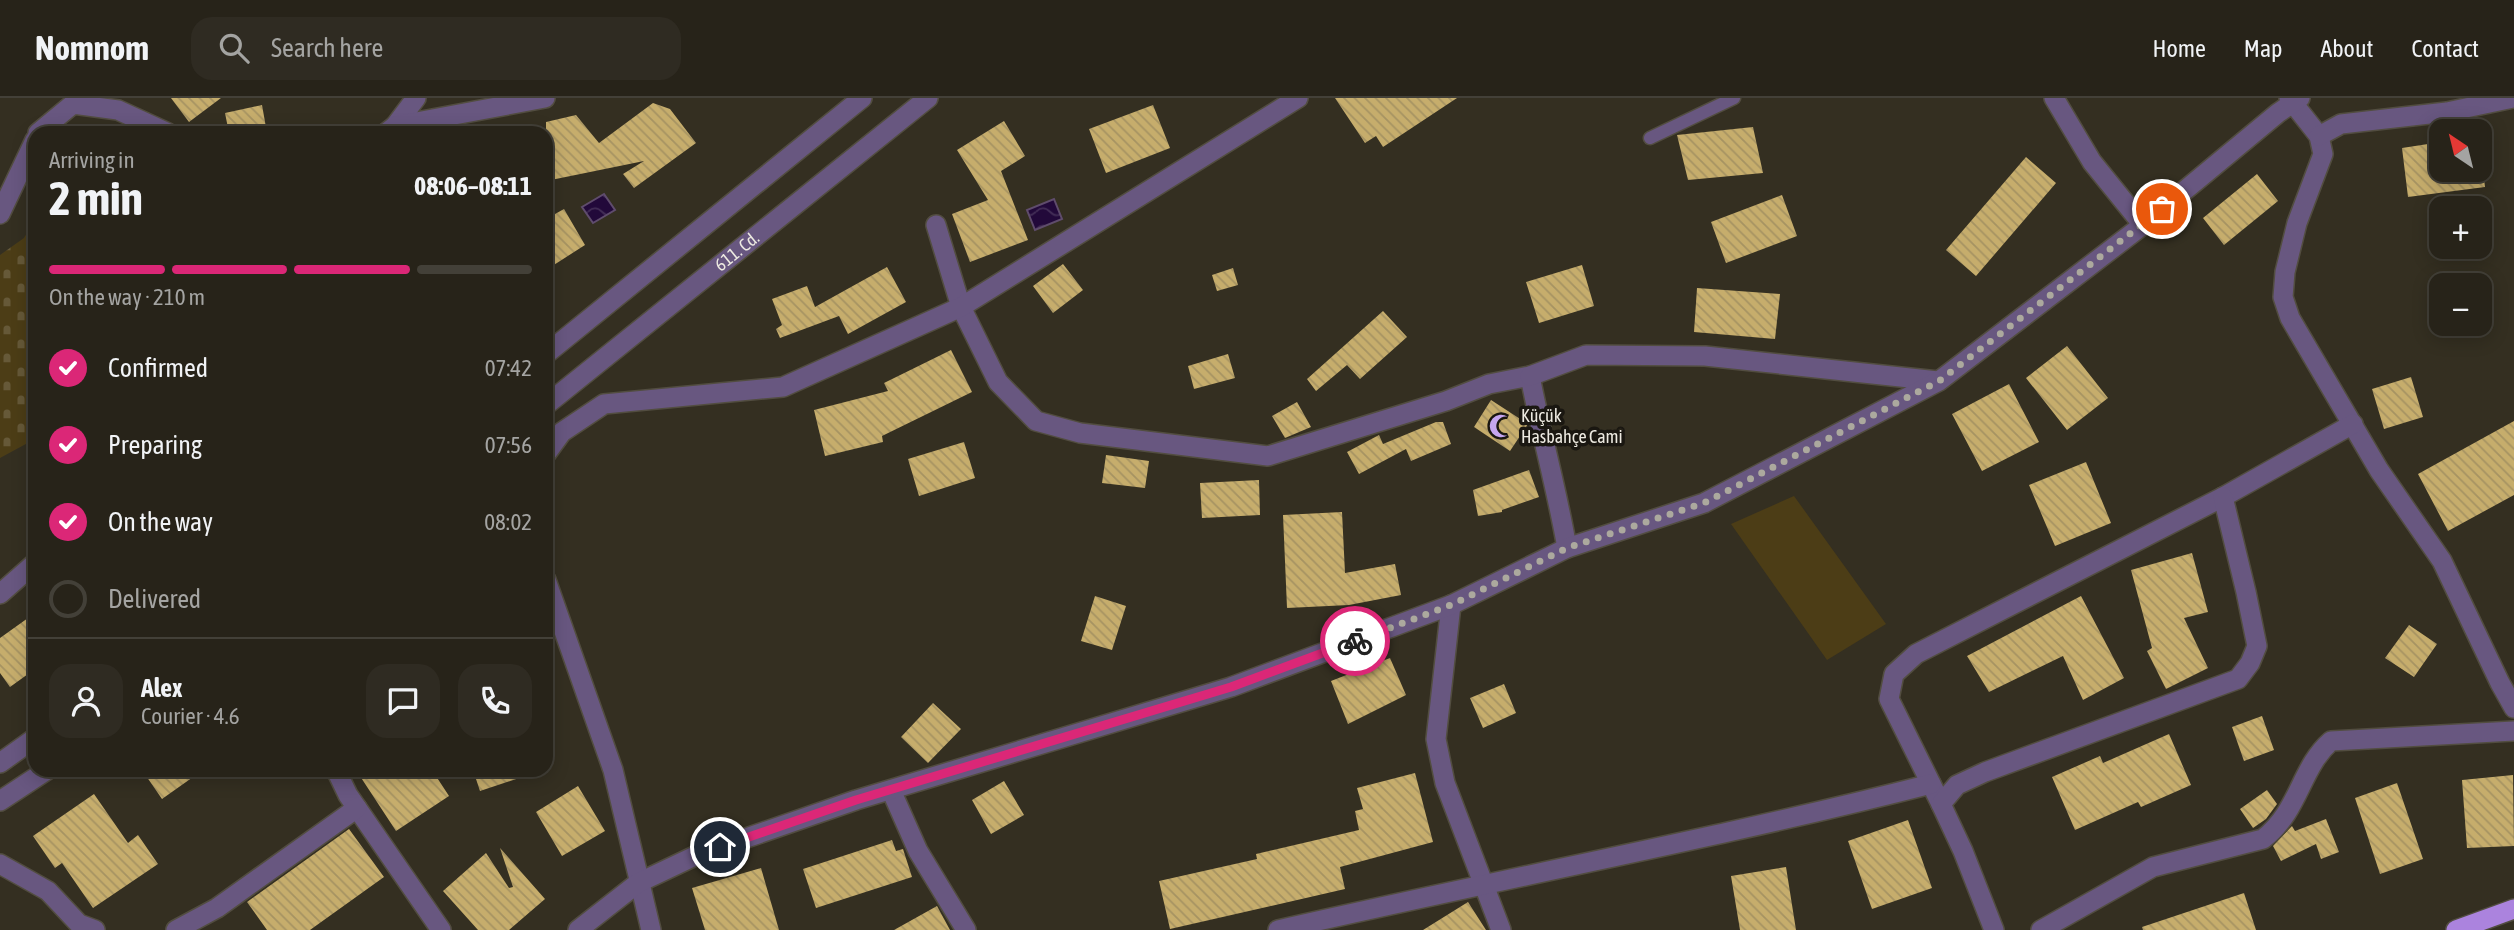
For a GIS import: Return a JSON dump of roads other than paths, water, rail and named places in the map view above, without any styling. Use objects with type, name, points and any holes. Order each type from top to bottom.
[{"type":"highway","points":[[2456,930],[2514,909]]},
{"type":"street","points":[[393,126],[416,98]]},
{"type":"street","points":[[406,126],[545,98]]},
{"type":"street","points":[[553,348],[862,98]]},
{"type":"street","name":"611. Cd.","points":[[553,399],[928,98]]},
{"type":"street","points":[[554,434],[604,404],[783,387],[961,307],[1298,98]]},
{"type":"street","points":[[2054,98],[2092,162],[2143,225]]},
{"type":"street","points":[[2319,136],[2341,124],[2447,112],[2513,98]]},
{"type":"street","points":[[578,930],[638,884],[697,855],[891,790],[1231,687],[1451,605],[1567,548],[1704,503],[1939,381],[2143,225],[2294,100],[2319,136],[2323,154],[2297,223],[2285,271],[2283,297],[2290,318],[2379,470],[2442,561],[2514,708]]},
{"type":"street","points":[[46,126],[73,104],[118,110],[153,126]]},
{"type":"street","points":[[0,214],[28,155]]},
{"type":"street","points":[[936,225],[961,307],[998,382],[1036,421],[1080,433],[1268,456],[1446,401],[1489,384],[1530,376],[1586,355],[1705,356],[1939,381]]},
{"type":"street","points":[[1530,376],[1557,490],[1567,548]]},
{"type":"street","points":[[1994,930],[1963,851],[1889,699],[1894,674],[1916,654],[2223,497],[2353,424]]},
{"type":"street","points":[[1941,804],[1957,785],[1985,772],[2238,679],[2250,663],[2257,646],[2223,497]]},
{"type":"street","points":[[0,594],[28,569]]},
{"type":"street","points":[[553,600],[614,770],[638,884],[651,930]]},
{"type":"street","points":[[1451,605],[1436,739],[1445,783],[1501,930]]},
{"type":"street","points":[[2041,930],[2153,867],[2263,839],[2278,827],[2322,748],[2331,741],[2514,731]]},
{"type":"street","points":[[0,764],[28,743]]},
{"type":"street","points":[[0,801],[36,777]]},
{"type":"street","points":[[340,777],[357,808],[441,930]]},
{"type":"street","points":[[1278,930],[1482,883],[1803,816],[1931,784]]},
{"type":"street","points":[[891,790],[918,851],[966,930]]},
{"type":"street","points":[[176,930],[217,908],[357,808]]},
{"type":"street","points":[[0,864],[48,891],[79,924],[95,930]]},
{"type":"lane","points":[[1650,138],[1734,98]]},
{"type":"water","points":[[604,194],[615,210],[593,223],[582,207]]},
{"type":"water","points":[[1054,199],[1062,219],[1035,230],[1027,210]]},
{"type":"place","name":"Küçük Hasbahçe Cami","points":[[1501,426]]}]
